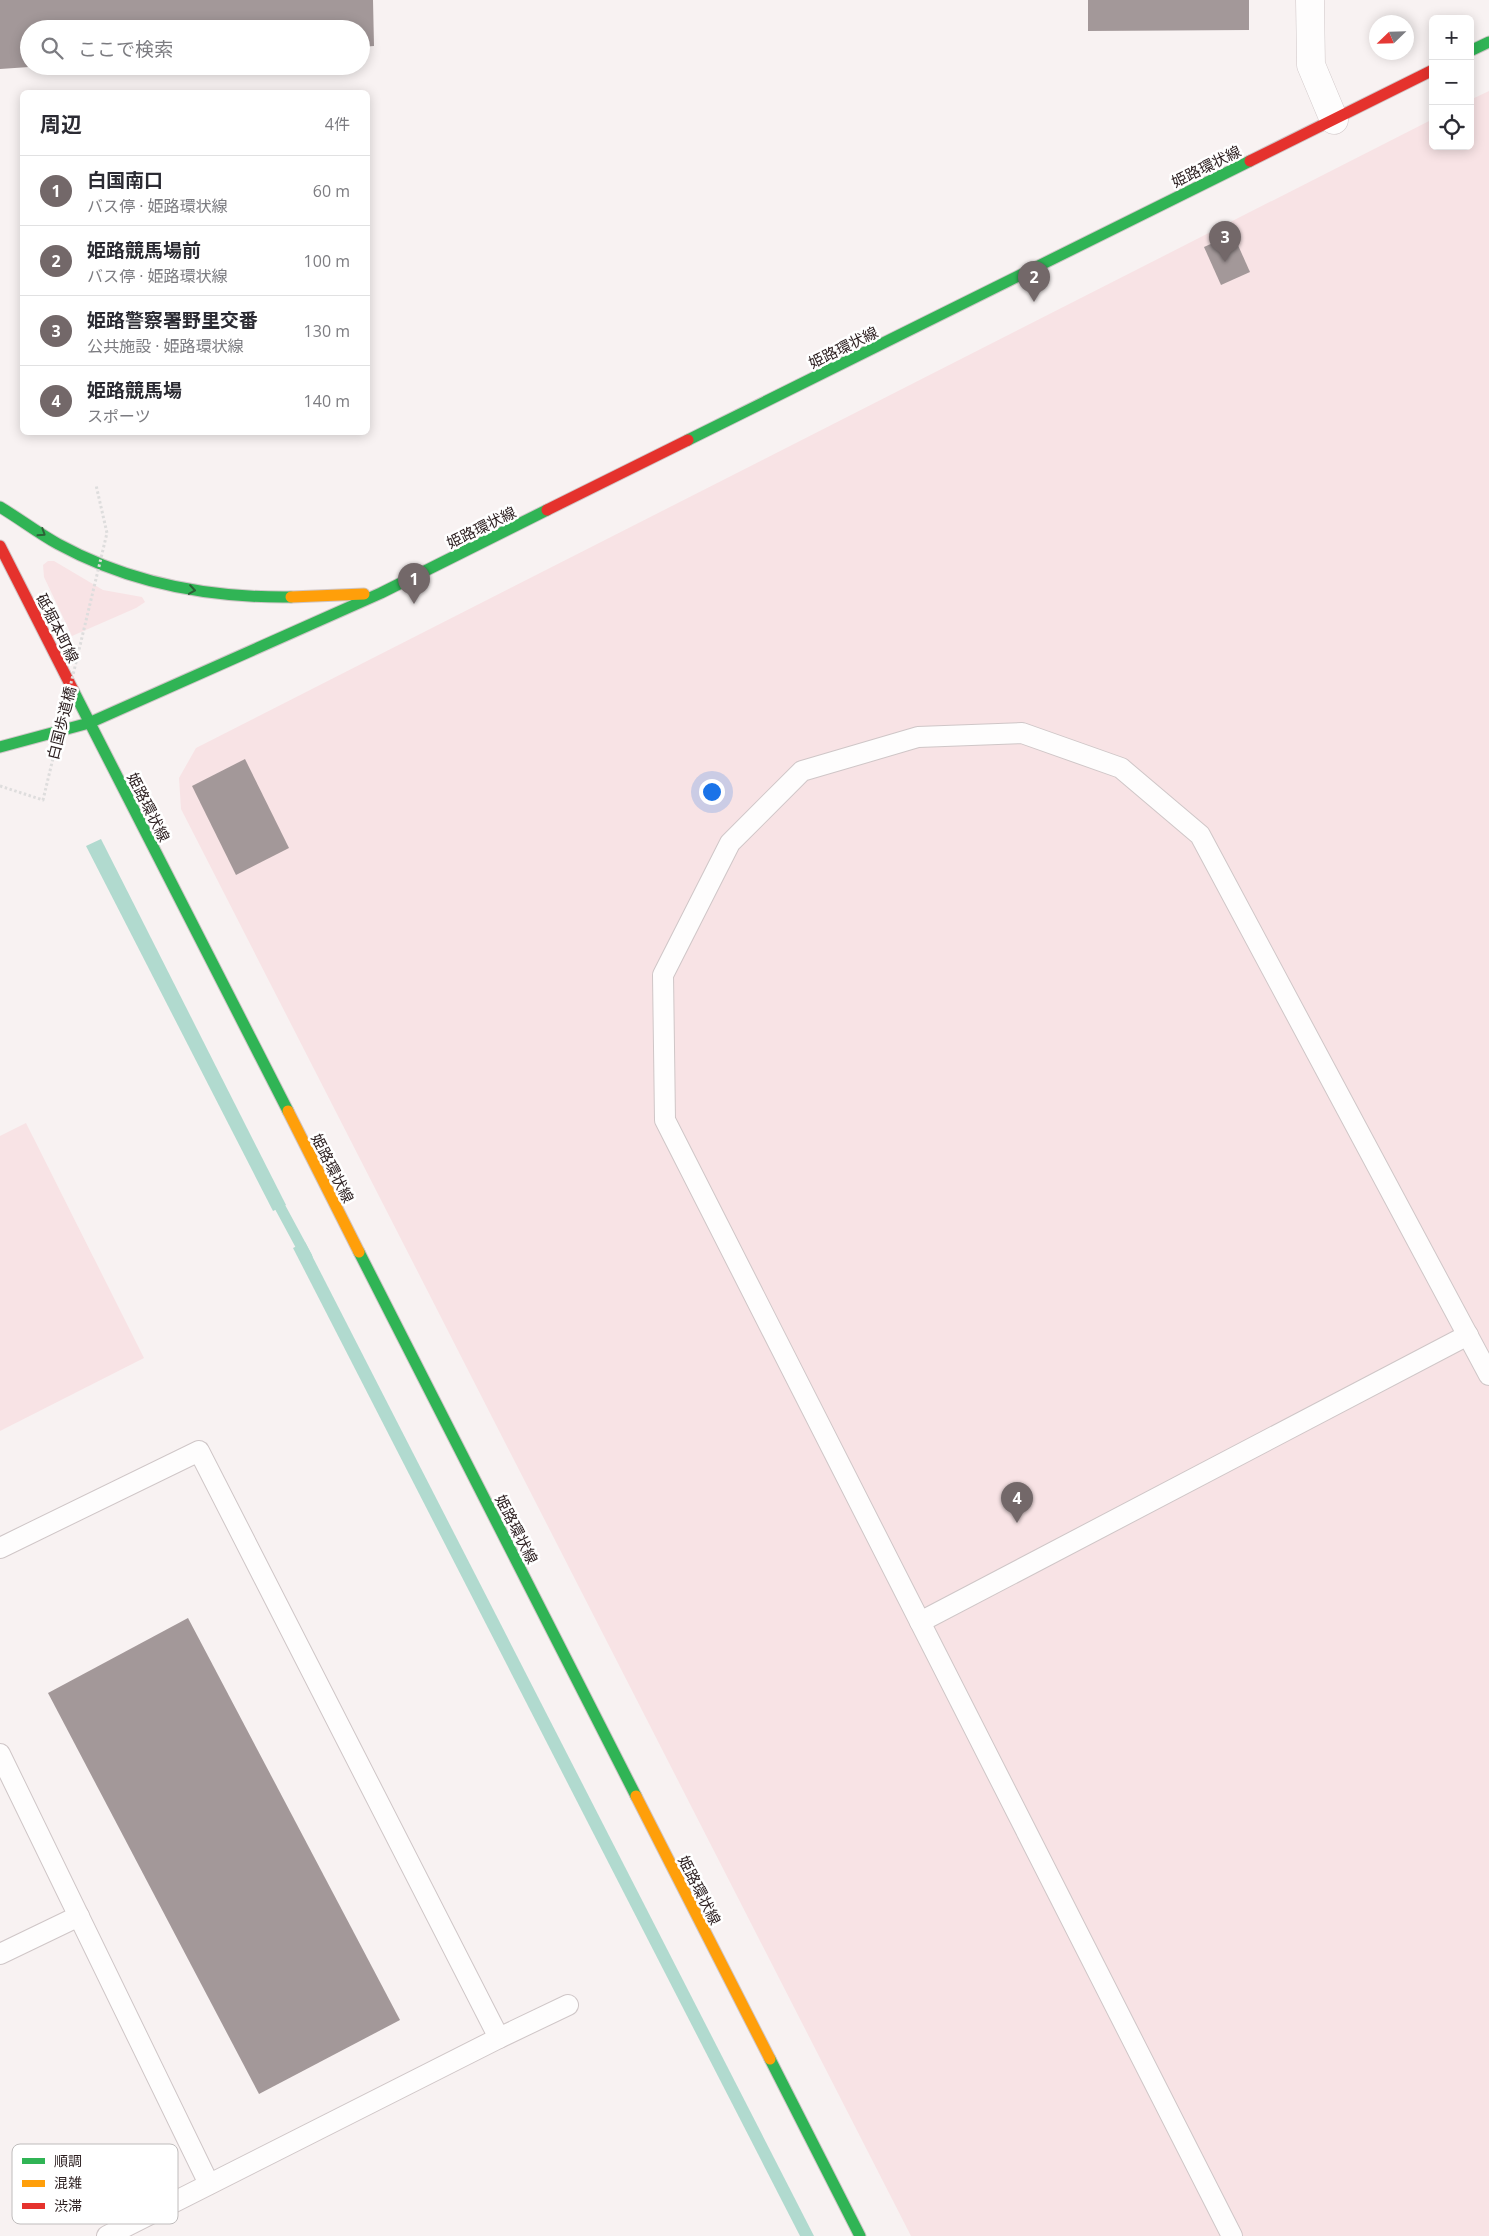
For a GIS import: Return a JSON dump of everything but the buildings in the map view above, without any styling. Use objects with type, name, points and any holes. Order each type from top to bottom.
[{"type":"main road","points":[[1474,49],[1489,42]]},
{"type":"main road","name":"姫路環状線","points":[[860,2236],[89,723],[381,593],[1429,72]]},
{"type":"main road","points":[[0,507],[66,548],[153,584],[195,591],[254,595],[307,597],[381,593]]},
{"type":"main road","name":"砥堀本町線","points":[[0,546],[89,723]]},
{"type":"main road","points":[[0,747],[89,723]]},
{"type":"street","points":[[1310,0],[1311,66],[1334,120]]},
{"type":"lane","points":[[1232,2236],[665,1120],[663,975],[730,843],[802,772],[918,737],[1022,733],[1121,768],[1200,834],[1489,1375]]},
{"type":"lane","points":[[920,1622],[1468,1335]]},
{"type":"lane","points":[[0,1548],[199,1451],[499,2038]]},
{"type":"lane","points":[[0,1754],[210,2184]]},
{"type":"lane","points":[[0,1954],[79,1916]]},
{"type":"lane","points":[[178,2200],[568,2005]]},
{"type":"lane","points":[[107,2236],[131,2224]]},
{"type":"path","name":"白国歩道橋","points":[[0,786],[43,800],[107,533],[96,486]]},
{"type":"shaded area","points":[[1489,91],[1489,2236],[911,2236],[181,809],[179,778],[196,748],[1429,121],[1429,150],[1474,150],[1474,98]]},
{"type":"shaded area","points":[[48,561],[54,561],[103,590],[142,597],[145,602],[136,608],[72,636],[44,577],[43,565]]},
{"type":"shaded area","points":[[101,839],[286,1205],[273,1211],[86,846]]},
{"type":"shaded area","points":[[26,1123],[144,1358],[0,1431],[0,1136]]},
{"type":"shaded area","points":[[305,1242],[814,2236],[800,2236],[293,1248]]},
{"type":"waterway","points":[[273,1194],[307,1257]]},
{"type":"traffic: fast","points":[[1474,49],[1489,42]]},
{"type":"traffic: fast","points":[[688,440],[1250,161]]},
{"type":"traffic: fast","points":[[0,507],[58,544],[86,558],[142,579],[171,586],[230,595],[291,597]]},
{"type":"traffic: fast","points":[[0,747],[89,723],[381,593],[547,510]]},
{"type":"traffic: fast","points":[[73,690],[288,1111]]},
{"type":"traffic: fast","points":[[359,1252],[636,1796]]},
{"type":"traffic: fast","points":[[770,2059],[860,2236]]},
{"type":"traffic: slow","points":[[291,597],[364,594]]},
{"type":"traffic: slow","points":[[288,1111],[359,1252]]},
{"type":"traffic: slow","points":[[636,1796],[770,2059]]},
{"type":"traffic: jam","points":[[1250,161],[1429,72]]},
{"type":"traffic: jam","points":[[547,510],[688,440]]},
{"type":"traffic: jam","points":[[0,546],[73,690]]},
{"type":"place","name":"姫路警察署野里交番","points":[[1225,262]]},
{"type":"place","name":"姫路競馬場前","points":[[1034,302]]},
{"type":"place","name":"白国南口","points":[[414,604]]},
{"type":"place","name":"姫路競馬場","points":[[1017,1523]]}]
